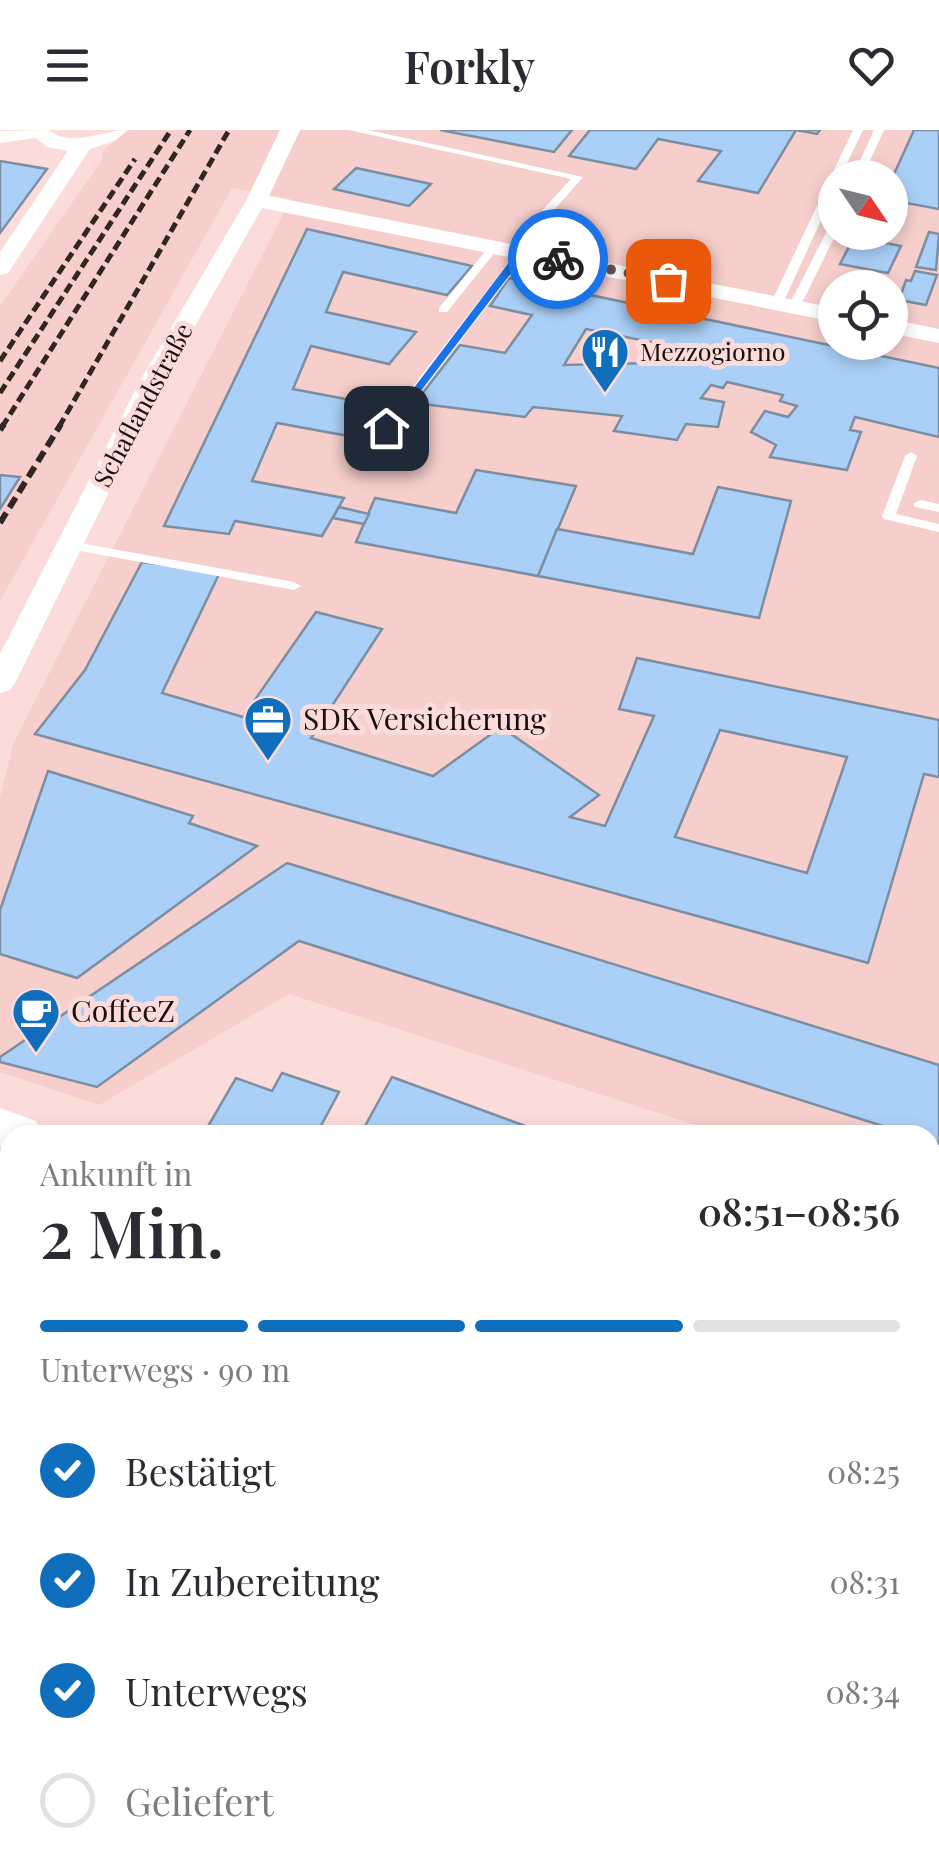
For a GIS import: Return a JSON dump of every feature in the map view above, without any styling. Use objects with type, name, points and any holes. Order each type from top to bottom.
[{"type":"street","points":[[0,137],[39,131],[50,141],[83,144],[106,138],[116,130]]},
{"type":"street","name":"Schaflandstraße","points":[[0,683],[153,379],[256,200],[290,130]]},
{"type":"street","points":[[0,268],[83,144]]},
{"type":"street","points":[[256,200],[818,312]]},
{"type":"street","points":[[908,330],[939,336]]},
{"type":"lane","points":[[353,130],[578,177],[559,204],[534,222],[511,249],[386,428]]},
{"type":"lane","points":[[844,160],[858,130]]},
{"type":"lane","points":[[865,160],[879,130]]},
{"type":"lane","points":[[785,305],[818,221]]},
{"type":"lane","points":[[443,310],[511,249]]},
{"type":"lane","points":[[785,305],[820,250]]},
{"type":"lane","points":[[911,456],[888,516],[939,528]]},
{"type":"lane","points":[[920,504],[939,508]]},
{"type":"lane","points":[[69,545],[294,586]]},
{"type":"shaded area","points":[[130,130],[939,130],[939,1125],[695,1125],[289,994],[99,1105],[0,1072],[0,798],[13,744],[291,199],[232,188],[0,601],[0,306],[102,160],[104,149]]},
{"type":"building","points":[[440,130],[572,130],[554,152]]},
{"type":"building","points":[[590,130],[796,130],[758,193],[698,181],[721,151],[658,139],[636,169],[569,156]]},
{"type":"building","points":[[914,130],[939,130],[939,209],[908,203],[908,160],[900,160]]},
{"type":"building","points":[[0,161],[47,169],[0,233]]},
{"type":"building","points":[[356,168],[431,184],[409,206],[334,189]]},
{"type":"building","points":[[307,229],[472,266],[447,295],[343,272],[326,312],[416,332],[389,364],[311,346],[293,389],[382,406],[365,439],[277,423],[252,481],[344,498],[322,536],[235,521],[229,534],[164,526]]},
{"type":"building","points":[[929,232],[939,234],[936,270],[916,267]]},
{"type":"building","points":[[847,250],[899,250],[889,270],[840,264]]},
{"type":"building","points":[[915,271],[937,275],[926,305],[908,302],[908,280]]},
{"type":"building","points":[[509,278],[818,343],[818,360],[901,360],[939,368],[939,437],[855,417],[850,430],[861,432],[847,470],[770,457],[776,445],[751,432],[765,411],[788,417],[797,406],[780,401],[783,395],[727,382],[723,388],[711,385],[701,398],[724,402],[718,427],[686,424],[677,440],[614,431],[622,416],[533,407],[525,417],[415,403],[460,345],[505,353],[532,315],[490,306]],"holes":[[[586,329],[661,344],[648,363],[564,365]]]},
{"type":"building","points":[[476,470],[576,486],[538,576],[356,542],[375,498],[456,513]]},
{"type":"building","points":[[0,475],[20,477],[0,509]]},
{"type":"building","points":[[718,487],[791,501],[759,618],[538,576],[557,529],[693,554]]},
{"type":"building","points":[[339,507],[369,514],[364,524],[333,518]]},
{"type":"building","points":[[142,562],[220,572],[162,693],[243,717],[316,612],[382,629],[311,738],[433,776],[501,727],[599,795],[570,817],[605,826],[654,716],[619,709],[637,658],[939,720],[939,777],[924,774],[868,963],[35,734],[85,670]],"holes":[[[720,730],[847,757],[807,873],[675,837]]]},
{"type":"building","points":[[48,771],[193,816],[189,823],[257,846],[77,978],[0,954],[0,910]]},
{"type":"building","points":[[287,863],[939,1065],[939,1125],[879,1125],[299,941],[97,1087],[0,1062],[0,1057]]},
{"type":"building","points":[[282,1073],[339,1092],[321,1125],[209,1125],[236,1078],[272,1091]]},
{"type":"building","points":[[392,1077],[523,1125],[366,1125]]},
{"type":"railway","points":[[0,393],[171,130]]},
{"type":"railway","points":[[2,427],[190,130]]},
{"type":"railway","points":[[59,427],[229,130]]},
{"type":"railway","points":[[0,361],[135,159]]},
{"type":"railway","points":[[0,523],[61,424]]},
{"type":"way so far","points":[[558,259],[668,281]]},
{"type":"place","name":"Mezzogiorno","points":[[605,394]]},
{"type":"place","name":"SDK Versicherung","points":[[268,762]]},
{"type":"place","name":"CoffeeZ","points":[[36,1054]]},
{"type":"route","points":[[386,428],[522,252],[558,259]]}]
